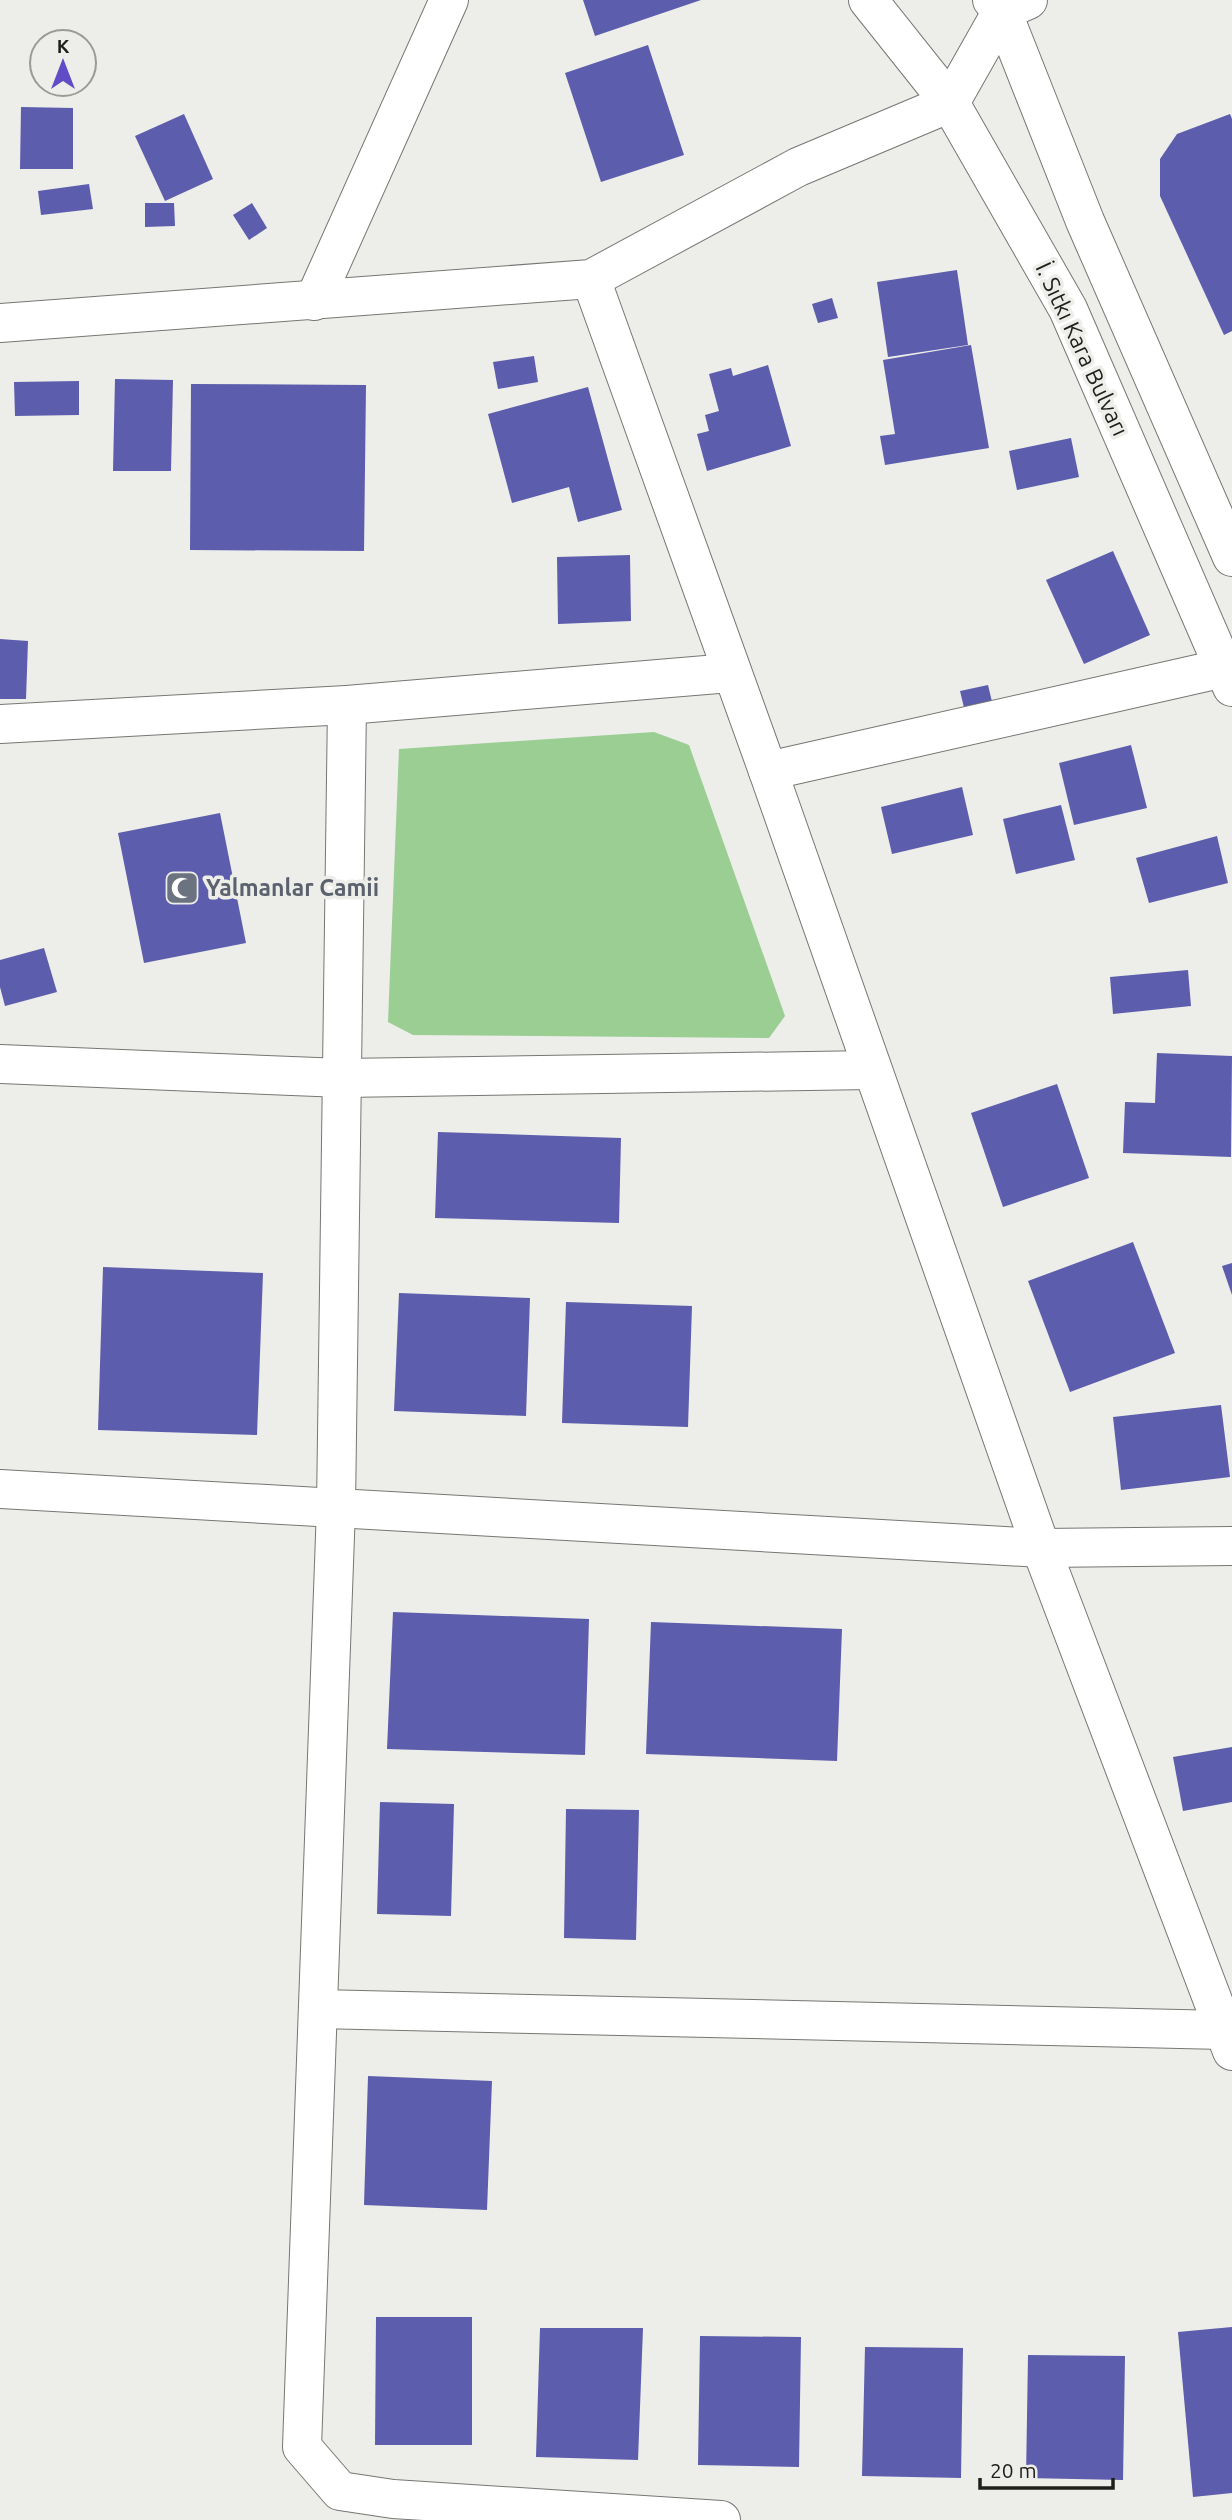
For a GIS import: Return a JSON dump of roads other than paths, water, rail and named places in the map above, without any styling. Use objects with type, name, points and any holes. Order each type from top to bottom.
[{"type":"street","points":[[314,301],[449,0]]},
{"type":"street","name":"İ. Sıtkı Kara Bulvarı","points":[[868,0],[950,103],[1068,309],[1228,678]]},
{"type":"street","points":[[0,323],[590,279],[798,167],[950,103],[1007,4]]},
{"type":"street","points":[[1007,4],[1085,221],[1232,557]]},
{"type":"street","points":[[318,2009],[1228,2041],[1041,1548],[768,771],[730,673],[590,279]]},
{"type":"street","points":[[0,724],[347,705],[730,673]]},
{"type":"street","points":[[768,771],[1228,678]]},
{"type":"street","points":[[347,705],[336,1508],[302,2447],[340,2491],[393,2499],[721,2520]]},
{"type":"street","points":[[0,1064],[342,1077],[871,1070]]},
{"type":"street","points":[[0,1489],[1041,1548],[1232,1546]]},
{"type":"place","name":"Yalmanlar Camii","points":[[182,888]]}]
